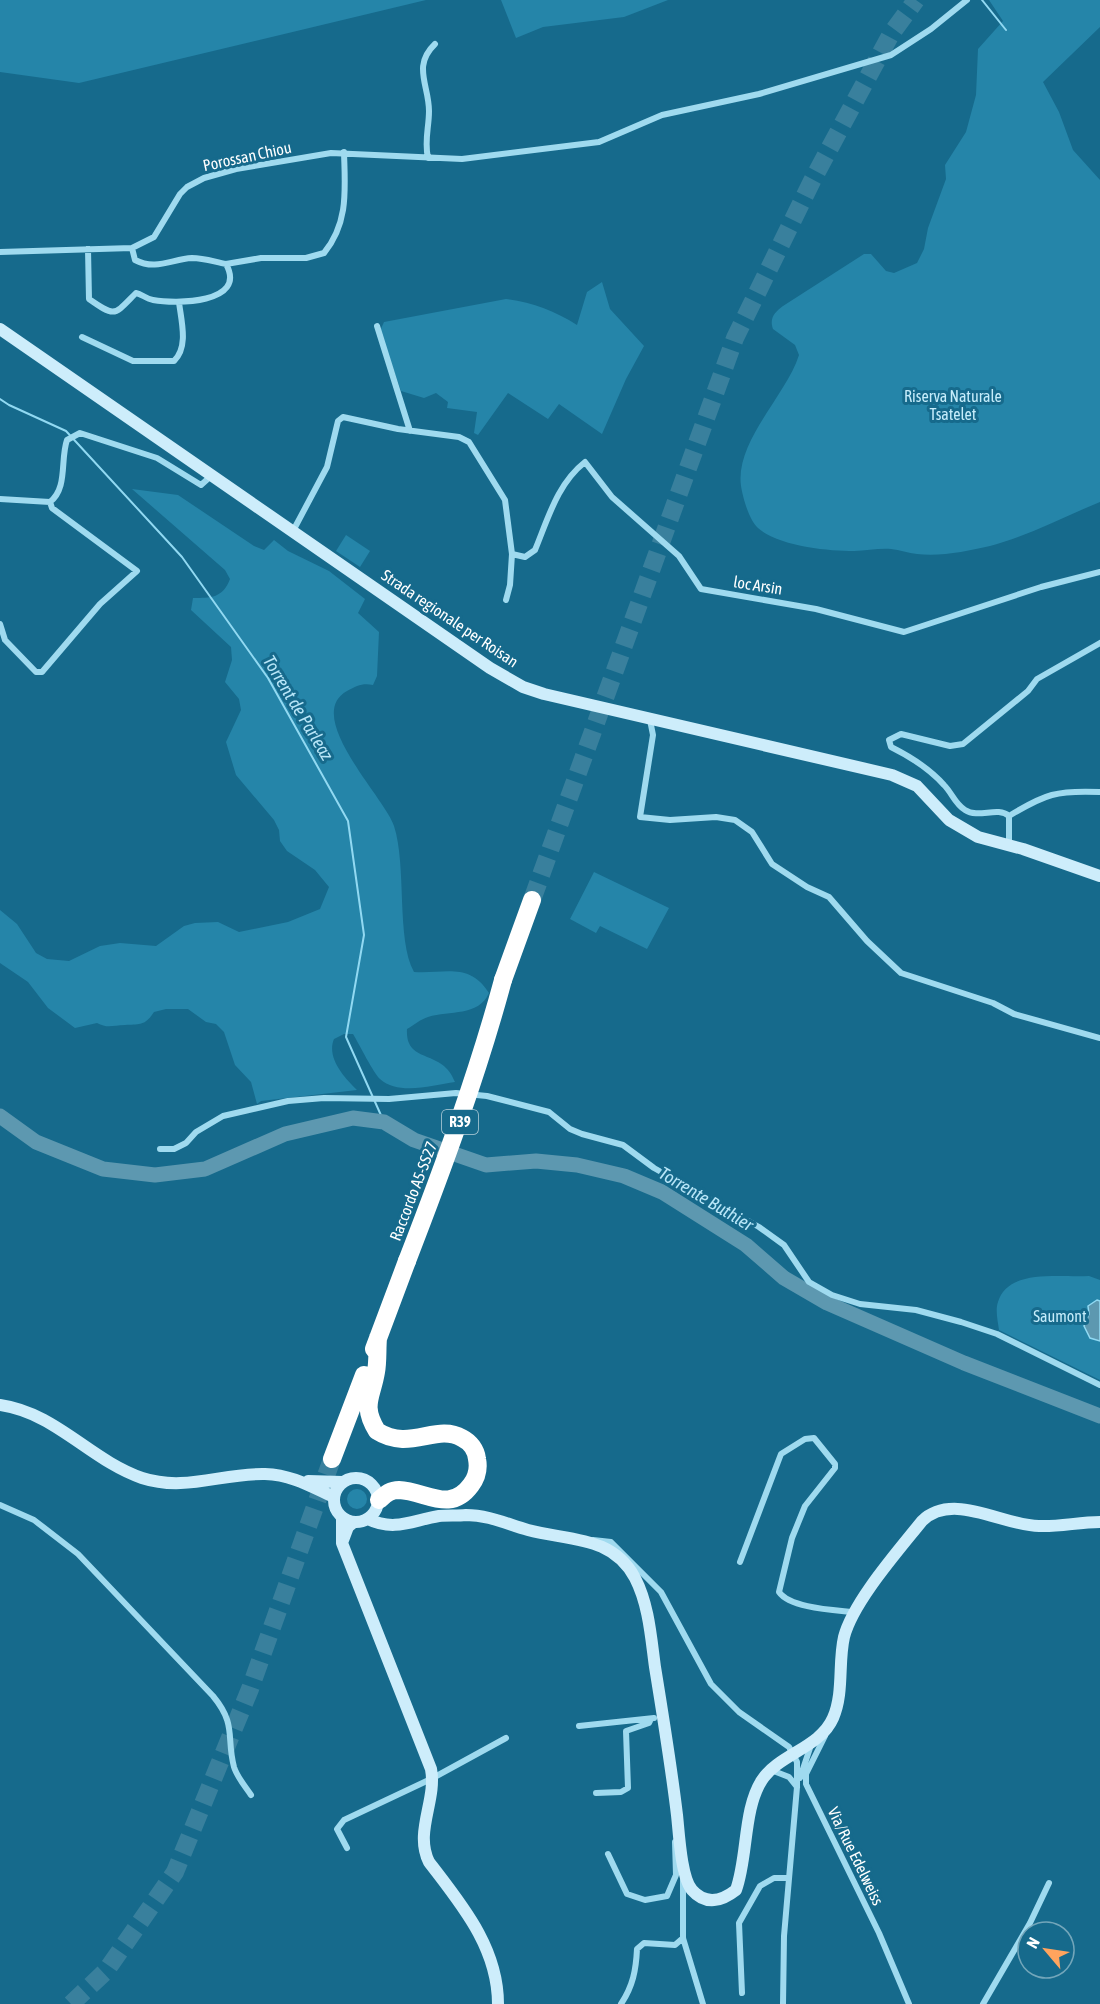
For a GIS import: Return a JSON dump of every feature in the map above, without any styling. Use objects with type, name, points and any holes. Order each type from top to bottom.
[{"type":"highway","name":"Raccordo A5-SS27","points":[[332,1459],[452,1143],[483,1052],[503,980],[532,900]]},
{"type":"highway","points":[[378,1338],[376,1372],[368,1398],[368,1409],[377,1431],[399,1440],[446,1432],[460,1437],[471,1444],[477,1457],[479,1470],[466,1492],[455,1500],[439,1501],[402,1490],[390,1491],[378,1504]]},
{"type":"main road","name":"Strada regionale per Roisan","points":[[0,329],[490,668],[523,687],[892,775],[917,786],[959,828],[978,837],[1009,845],[1100,876]]},
{"type":"main road","points":[[0,1405],[37,1414],[117,1466],[162,1483],[172,1485],[263,1474],[304,1481],[342,1482],[352,1477],[369,1480],[376,1489],[382,1518],[403,1525]]},
{"type":"main road","points":[[304,1481],[334,1497]]},
{"type":"main road","points":[[342,1482],[334,1497],[335,1508],[348,1520],[369,1519],[386,1525],[403,1525],[438,1516],[480,1516],[542,1533],[589,1540],[616,1556],[634,1576],[647,1617],[657,1718],[678,1823],[683,1864],[691,1889],[701,1898],[724,1900],[736,1890],[754,1800],[762,1780],[771,1770],[813,1740],[832,1720],[837,1705],[844,1638],[852,1612],[922,1521],[936,1511],[957,1509],[1038,1526],[1100,1522]]},
{"type":"main road","points":[[369,1519],[378,1504]]},
{"type":"main road","points":[[348,1520],[342,1543],[433,1778],[423,1850],[429,1862],[477,1927],[493,1969],[498,2004]]},
{"type":"street","name":"Porossan Chiou","points":[[132,248],[154,237],[180,194],[196,181],[236,170],[344,152],[462,159],[599,142],[662,115],[759,94],[891,55],[932,29],[967,0]]},
{"type":"street","points":[[428,158],[425,144],[429,108],[422,74],[422,62],[435,44]]},
{"type":"street","points":[[0,252],[132,248],[135,260],[148,264],[166,265],[193,258],[226,264],[261,258],[306,258],[324,253],[340,227],[345,207],[344,152]]},
{"type":"street","points":[[88,249],[89,299],[105,311],[115,313],[122,310],[136,293],[153,300],[179,302],[219,296],[227,289],[231,276],[226,264]]},
{"type":"street","points":[[81,337],[133,361],[174,361],[180,354],[183,339],[179,302]]},
{"type":"street","points":[[377,326],[410,431]]},
{"type":"street","points":[[293,531],[327,467],[338,421],[343,417],[410,431],[459,437],[470,442],[506,500],[512,554],[510,585],[506,600]]},
{"type":"street","points":[[50,502],[60,489],[67,440],[77,434],[86,434],[157,458],[201,484],[211,476]]},
{"type":"street","name":"loc Arsin","points":[[512,554],[525,556],[535,550],[562,486],[571,473],[585,462],[612,497],[680,556],[701,589],[816,609],[904,632],[1041,586],[1100,572]]},
{"type":"street","points":[[0,499],[50,502]]},
{"type":"street","points":[[0,624],[5,640],[36,672],[42,672],[100,603],[137,571],[52,508],[50,502]]},
{"type":"street","points":[[1009,816],[1000,812],[983,815],[967,811],[956,802],[944,784],[918,761],[891,747],[889,740],[901,734],[950,746],[963,744],[1028,691],[1037,679],[1100,643]]},
{"type":"street","points":[[650,719],[652,735],[640,816],[670,820],[717,817],[735,820],[752,832],[772,864],[807,887],[829,897],[867,940],[901,973],[993,1003],[1014,1014],[1100,1038]]},
{"type":"street","points":[[1009,816],[1046,795],[1075,791],[1100,792]]},
{"type":"street","points":[[1009,816],[1009,845]]},
{"type":"street","points":[[160,1149],[174,1149],[186,1143],[196,1132],[242,1111],[288,1101],[348,1098],[389,1099],[456,1093],[487,1096],[549,1112],[576,1132],[622,1145],[654,1168],[768,1233],[784,1245],[809,1282],[832,1295],[861,1304],[916,1310],[997,1334],[1100,1385]]},
{"type":"street","points":[[740,1562],[781,1454],[805,1439],[814,1438],[836,1464],[805,1506],[792,1538],[779,1592],[783,1597],[803,1604],[852,1612]]},
{"type":"street","points":[[0,1505],[34,1520],[78,1554],[213,1696],[229,1724],[234,1766],[251,1795]]},
{"type":"street","points":[[589,1540],[611,1542],[661,1592],[711,1684],[739,1712],[789,1747],[794,1754],[797,1762],[797,1787],[789,1878],[783,2004]]},
{"type":"street","points":[[579,1726],[657,1718]]},
{"type":"street","points":[[596,1793],[621,1792],[628,1788],[626,1731],[657,1718]]},
{"type":"street","name":"Via/Rue Edelweiss","points":[[832,1720],[806,1773],[806,1784],[909,2004]]},
{"type":"street","points":[[347,1848],[337,1829],[339,1824],[433,1778],[506,1738]]},
{"type":"street","points":[[797,1787],[813,1740]]},
{"type":"street","points":[[771,1770],[789,1777],[797,1787]]},
{"type":"street","points":[[608,1854],[627,1894],[645,1900],[667,1896],[676,1875],[674,1848],[678,1823]]},
{"type":"street","points":[[683,1864],[683,1938],[703,2004]]},
{"type":"street","points":[[742,1993],[740,1923],[760,1886],[774,1878],[789,1878]]},
{"type":"street","points":[[983,2004],[1030,1923],[1049,1883]]},
{"type":"street","points":[[621,2004],[630,1991],[636,1970],[637,1949],[644,1943],[675,1945],[683,1938]]},
{"type":"green space","points":[[0,0],[426,0],[79,83],[0,72]]},
{"type":"green space","points":[[501,0],[668,0],[624,17],[543,27],[516,38]]},
{"type":"green space","name":"Riserva Naturale Tsatelet","points":[[989,0],[1100,0],[1100,27],[1043,82],[1059,112],[1073,150],[1100,180],[1100,502],[1004,542],[944,554],[926,555],[894,549],[831,550],[778,539],[758,528],[752,520],[741,486],[741,469],[753,436],[793,371],[799,355],[795,345],[773,329],[772,318],[783,306],[864,254],[871,254],[886,271],[894,273],[917,263],[924,249],[928,228],[946,179],[945,165],[966,132],[976,95],[978,49],[1003,21]]},
{"type":"green space","points":[[602,282],[610,309],[644,346],[626,379],[602,434],[559,404],[548,419],[508,393],[478,435],[474,433],[477,412],[447,408],[448,402],[436,393],[424,398],[401,391],[380,331],[384,322],[506,299],[543,308],[577,325],[587,292]]},
{"type":"green space","points":[[132,489],[178,495],[254,546],[264,550],[274,540],[288,551],[329,571],[365,599],[358,613],[379,632],[377,676],[373,685],[360,685],[347,691],[336,703],[334,719],[340,738],[351,758],[388,813],[394,826],[400,861],[405,941],[414,972],[465,973],[481,983],[489,993],[478,1006],[428,1017],[407,1029],[408,1040],[412,1048],[442,1064],[455,1082],[416,1088],[388,1084],[377,1076],[353,1034],[344,1034],[334,1039],[333,1053],[338,1067],[357,1090],[261,1101],[257,1104],[251,1082],[235,1065],[224,1032],[216,1024],[206,1022],[188,1009],[166,1009],[154,1012],[148,1020],[138,1024],[108,1026],[97,1023],[75,1028],[48,1008],[28,982],[0,963],[0,910],[17,924],[36,953],[47,959],[69,961],[100,946],[120,943],[156,946],[184,926],[195,923],[218,922],[239,932],[288,922],[320,909],[329,887],[315,870],[287,851],[280,841],[279,830],[274,820],[236,775],[226,742],[241,710],[239,699],[225,682],[232,660],[231,647],[191,610],[193,598],[216,596],[224,590],[230,579],[225,570]]},
{"type":"green space","points":[[346,535],[370,551],[360,567],[336,551]]},
{"type":"green space","points":[[594,872],[669,908],[647,949],[600,926],[596,933],[570,919]]},
{"type":"green space","name":"Saumont","points":[[1089,1276],[1100,1280],[1100,1380],[999,1330],[997,1305],[1004,1291],[1012,1284],[1036,1277]]},
{"type":"green space","points":[[357,1489],[364,1492],[367,1499],[364,1506],[357,1509],[350,1506],[347,1499],[350,1492]]},
{"type":"shaded area","points":[[1097,1300],[1100,1301],[1100,1341],[1090,1338],[1084,1326],[1089,1314],[1088,1306]]},
{"type":"waterway","points":[[982,0],[1006,30]]},
{"type":"waterway","name":"Torrent de Parleaz","points":[[0,399],[66,431],[182,557],[268,678],[348,821],[364,935],[346,1037],[384,1122]]},
{"type":"waterway","name":"Torrente Buthier","points":[[0,1116],[36,1142],[103,1169],[155,1175],[205,1169],[285,1134],[353,1118],[384,1122],[414,1140],[486,1165],[536,1161],[577,1165],[624,1176],[662,1192],[746,1245],[784,1278],[827,1303],[964,1363],[1100,1416]]},
{"type":"tunnel","points":[[532,900],[735,338],[812,181],[891,34],[916,0]]},
{"type":"tunnel","points":[[71,2004],[106,1971],[175,1872],[250,1689],[332,1459]]}]
